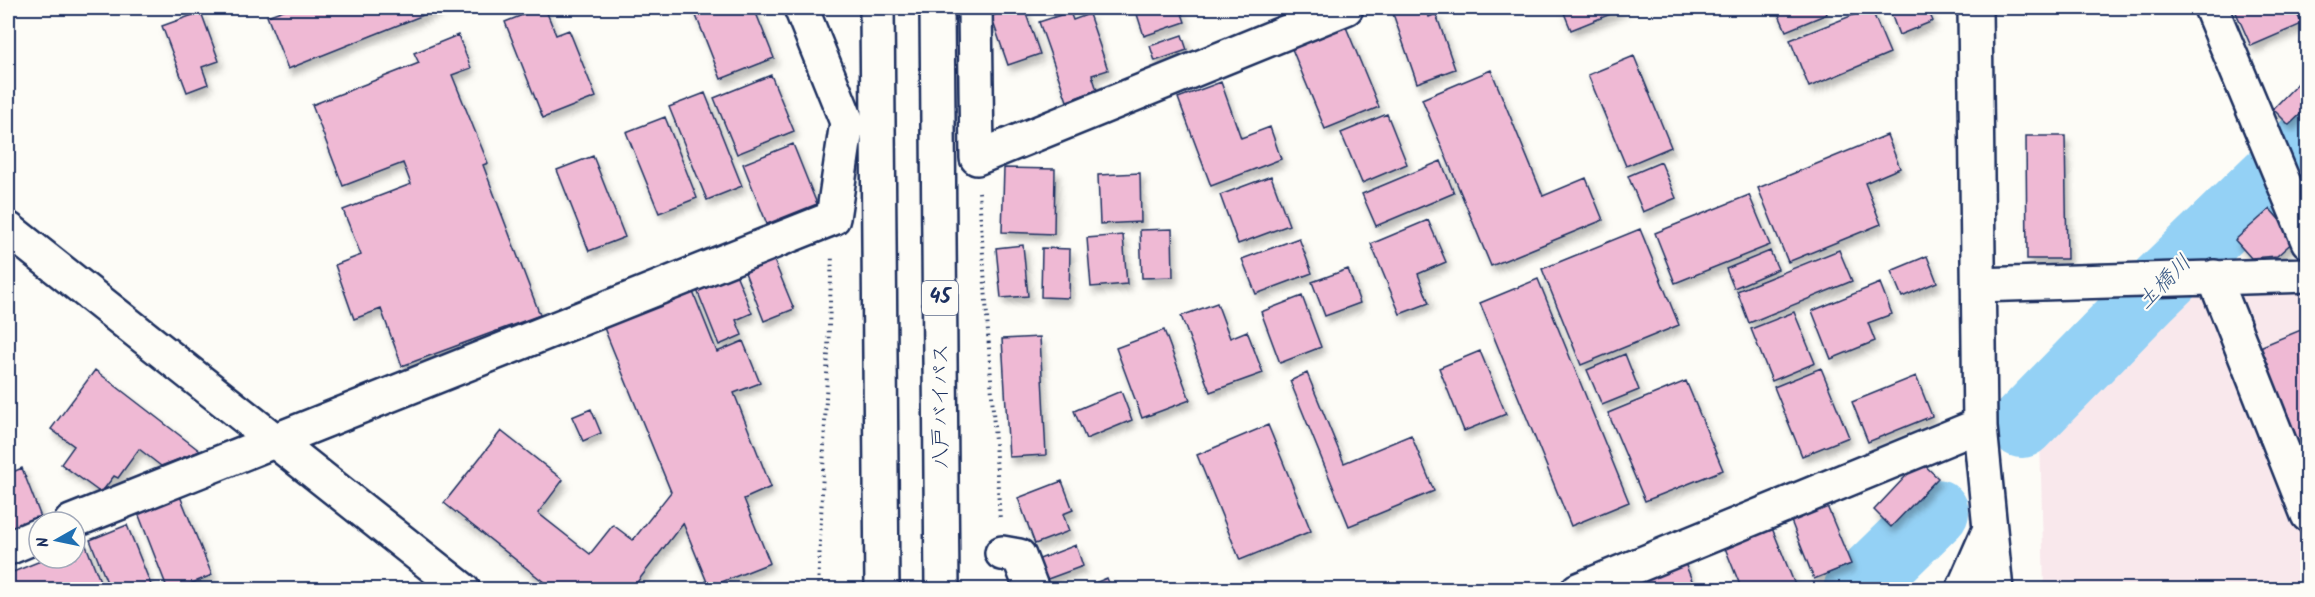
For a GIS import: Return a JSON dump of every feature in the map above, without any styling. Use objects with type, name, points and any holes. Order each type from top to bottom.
[{"type":"main road","points":[[87,516],[833,218],[847,122],[801,8]]},
{"type":"main road","points":[[877,8],[882,590]]},
{"type":"main road","name":"八戸バイパス","points":[[937,8],[942,590]]},
{"type":"main road","points":[[975,8],[977,158],[1346,8]]},
{"type":"main road","points":[[1975,8],[1980,426],[1996,590]]},
{"type":"main road","points":[[2211,8],[2307,241]]},
{"type":"main road","points":[[8,229],[463,590]]},
{"type":"main road","points":[[1978,285],[2307,275]]},
{"type":"main road","points":[[2214,278],[2307,515]]},
{"type":"main road","points":[[1578,590],[1980,426]]},
{"type":"main road","points":[[1964,590],[1990,527]]},
{"type":"main road","points":[[8,548],[27,540]]},
{"type":"main road","points":[[1002,553],[1019,556],[1032,590]]},
{"type":"path","points":[[977,158],[1002,553]]},
{"type":"path","points":[[818,590],[833,218]]},
{"type":"shaded area","points":[[2179,292],[2307,294],[2307,589],[2044,589],[2040,438]]},
{"type":"building","points":[[289,8],[441,8],[288,69],[267,16]]},
{"type":"building","points":[[545,8],[556,35],[569,30],[596,97],[543,118],[505,22]]},
{"type":"building","points":[[693,8],[754,8],[774,58],[721,79]]},
{"type":"building","points":[[1015,8],[1024,8],[1040,54],[1008,65],[991,16]]},
{"type":"building","points":[[1135,8],[1180,8],[1185,22],[1144,36]]},
{"type":"building","points":[[1391,8],[1426,8],[1429,17],[1436,14],[1455,69],[1417,83]]},
{"type":"building","points":[[1562,8],[1623,8],[1623,9],[1571,30]]},
{"type":"building","points":[[1776,8],[1824,8],[1827,14],[1786,31]]},
{"type":"building","points":[[1871,8],[1890,53],[1809,87],[1790,40]]},
{"type":"building","points":[[1889,8],[1927,8],[1933,21],[1899,35]]},
{"type":"building","points":[[2234,8],[2308,9],[2297,14],[2302,24],[2251,46]]},
{"type":"building","points":[[201,12],[219,61],[202,67],[208,84],[187,92],[162,26]]},
{"type":"building","points":[[1070,12],[1073,20],[1089,14],[1108,70],[1092,75],[1097,90],[1067,101],[1039,22]]},
{"type":"building","points":[[1346,27],[1379,107],[1325,129],[1292,49]]},
{"type":"building","points":[[458,35],[471,68],[452,75],[488,163],[483,165],[540,315],[402,366],[381,309],[354,319],[335,265],[361,255],[343,210],[411,184],[403,163],[343,186],[312,105],[419,63],[414,53]]},
{"type":"building","points":[[1182,35],[1187,50],[1155,61],[1150,46]]},
{"type":"building","points":[[1634,56],[1671,147],[1626,166],[1588,75]]},
{"type":"building","points":[[1491,70],[1543,196],[1586,178],[1603,220],[1491,266],[1422,99]]},
{"type":"building","points":[[771,75],[794,131],[737,154],[714,98]]},
{"type":"building","points":[[2304,77],[2308,81],[2308,107],[2289,125],[2273,109]]},
{"type":"building","points":[[1221,82],[1241,138],[1270,127],[1281,159],[1211,186],[1178,98]]},
{"type":"building","points":[[705,93],[742,186],[707,200],[669,107]]},
{"type":"building","points":[[1387,114],[1407,164],[1362,183],[1341,133]]},
{"type":"building","points":[[665,117],[697,198],[659,213],[626,132]]},
{"type":"building","points":[[1887,135],[1900,168],[1865,183],[1881,224],[1788,262],[1758,188]]},
{"type":"building","points":[[2026,136],[2065,136],[2067,259],[2027,259]]},
{"type":"building","points":[[793,144],[817,204],[767,224],[743,164]]},
{"type":"building","points":[[593,156],[625,237],[589,251],[557,170]]},
{"type":"building","points":[[1441,161],[1454,193],[1376,226],[1362,194]]},
{"type":"building","points":[[1661,162],[1676,198],[1643,212],[1628,176]]},
{"type":"building","points":[[1004,168],[1055,169],[1054,234],[1002,232]]},
{"type":"building","points":[[1140,173],[1141,222],[1100,224],[1098,175]]},
{"type":"building","points":[[1271,176],[1289,225],[1238,244],[1220,195]]},
{"type":"building","points":[[1749,195],[1770,245],[1675,283],[1655,233]]},
{"type":"building","points":[[2270,209],[2296,239],[2277,256],[2251,258],[2235,240]]},
{"type":"building","points":[[1428,220],[1446,262],[1418,274],[1429,303],[1400,314],[1371,244]]},
{"type":"building","points":[[1172,229],[1173,277],[1142,278],[1140,230]]},
{"type":"building","points":[[1640,229],[1679,325],[1581,365],[1542,269]]},
{"type":"building","points":[[1123,235],[1127,284],[1091,287],[1087,238]]},
{"type":"building","points":[[1299,238],[1312,273],[1256,294],[1242,259]]},
{"type":"building","points":[[1023,245],[1028,296],[1001,298],[996,248]]},
{"type":"building","points":[[1042,248],[1070,249],[1069,298],[1041,297]]},
{"type":"building","points":[[1839,250],[1852,281],[1749,323],[1737,291]]},
{"type":"building","points":[[1770,251],[1778,269],[1734,288],[1726,269]]},
{"type":"building","points":[[1927,256],[1937,282],[1902,297],[1891,271]]},
{"type":"building","points":[[773,258],[794,309],[764,321],[744,270]]},
{"type":"building","points":[[1348,269],[1360,303],[1325,316],[1312,282]]},
{"type":"building","points":[[736,274],[752,313],[736,320],[742,335],[719,345],[697,290]]},
{"type":"building","points":[[1538,279],[1629,502],[1571,526],[1480,303]]},
{"type":"building","points":[[1880,283],[1892,314],[1868,323],[1875,341],[1831,359],[1812,311]]},
{"type":"building","points":[[691,287],[717,352],[743,341],[760,383],[734,393],[771,487],[744,499],[770,563],[709,587],[683,523],[631,590],[554,590],[444,503],[501,431],[563,480],[538,513],[590,554],[613,525],[633,540],[671,492],[602,323]]},
{"type":"building","points":[[1302,296],[1321,347],[1280,363],[1261,312]]},
{"type":"building","points":[[1217,303],[1230,338],[1247,331],[1263,373],[1210,392],[1181,316]]},
{"type":"building","points":[[1794,312],[1815,363],[1772,381],[1751,329]]},
{"type":"building","points":[[2308,327],[2308,466],[2260,347]]},
{"type":"building","points":[[1164,330],[1190,400],[1142,418],[1116,348]]},
{"type":"building","points":[[1040,337],[1046,455],[1009,457],[1002,339]]},
{"type":"building","points":[[1480,351],[1506,414],[1464,431],[1439,368]]},
{"type":"building","points":[[1625,354],[1639,390],[1602,405],[1587,370]]},
{"type":"building","points":[[1821,368],[1849,437],[1802,456],[1774,387]]},
{"type":"building","points":[[95,370],[200,451],[161,466],[139,449],[118,478],[114,476],[101,493],[61,464],[74,446],[51,429]]},
{"type":"building","points":[[1307,373],[1344,463],[1411,435],[1434,491],[1349,526],[1290,381]]},
{"type":"building","points":[[1916,376],[1932,416],[1868,442],[1852,402]]},
{"type":"building","points":[[1686,381],[1723,470],[1645,501],[1608,413]]},
{"type":"building","points":[[1121,391],[1132,420],[1086,439],[1074,411]]},
{"type":"building","points":[[591,409],[601,433],[583,441],[572,417]]},
{"type":"building","points":[[1268,425],[1311,531],[1240,560],[1197,455]]},
{"type":"building","points":[[1920,461],[1938,478],[1891,527],[1874,510]]},
{"type":"building","points":[[22,468],[38,510],[27,510],[27,526],[8,533],[8,474]]},
{"type":"building","points":[[1062,481],[1073,510],[1063,514],[1069,531],[1035,544],[1018,498]]},
{"type":"building","points":[[180,496],[212,575],[175,590],[168,590],[138,513]]},
{"type":"building","points":[[1827,506],[1851,564],[1814,579],[1791,521]]},
{"type":"building","points":[[127,525],[153,590],[110,590],[90,540]]},
{"type":"building","points":[[1772,528],[1797,590],[1742,590],[1725,548]]},
{"type":"building","points":[[1076,545],[1083,566],[1045,580],[1037,560]]},
{"type":"building","points":[[87,548],[102,586],[93,590],[8,590],[8,574],[27,566],[27,570],[87,570]]},
{"type":"building","points":[[1684,561],[1696,590],[1645,590],[1641,579]]},
{"type":"building","points":[[1107,578],[1112,590],[1078,590]]},
{"type":"waterway","name":"土橋川","points":[[2022,425],[2150,294],[2308,141]]},
{"type":"waterway","name":"土橋川","points":[[1856,590],[1936,512]]}]
